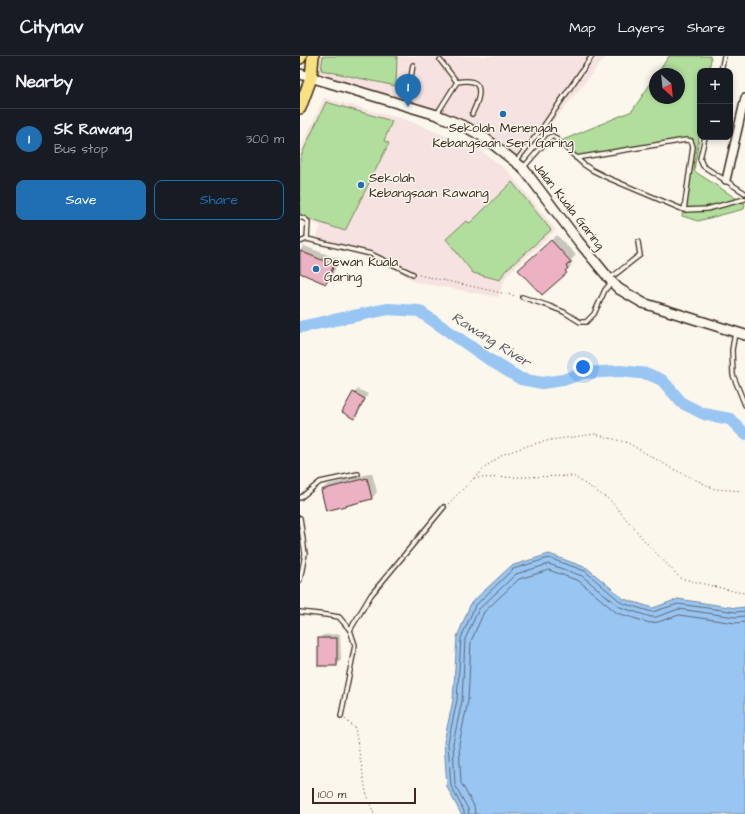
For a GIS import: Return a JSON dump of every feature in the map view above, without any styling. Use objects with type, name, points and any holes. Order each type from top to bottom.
[{"type":"main road","points":[[300,108],[311,78],[313,56]]},
{"type":"street","name":"Jalan Kuala Garing","points":[[300,74],[437,114],[466,127],[485,138],[523,168],[610,280],[629,296],[643,303],[745,334]]},
{"type":"street","points":[[726,180],[743,114],[745,98]]},
{"type":"lane","points":[[516,162],[543,127],[592,56]]},
{"type":"lane","points":[[722,68],[724,56]]},
{"type":"lane","points":[[440,60],[457,82]]},
{"type":"lane","points":[[404,104],[408,94],[413,65]]},
{"type":"lane","points":[[437,114],[457,82],[464,81],[473,82],[479,88],[480,94],[472,114]]},
{"type":"lane","points":[[523,168],[550,137],[553,136],[582,164],[608,178],[684,210],[707,209],[745,199]]},
{"type":"lane","points":[[576,158],[686,140],[691,141],[693,146],[684,210]]},
{"type":"lane","points":[[704,140],[700,159],[703,166],[745,192]]},
{"type":"lane","points":[[300,217],[308,222],[307,239]]},
{"type":"lane","points":[[300,242],[307,239],[371,254],[413,274]]},
{"type":"lane","points":[[522,297],[564,312],[580,322],[586,322],[594,314],[610,280],[640,255],[638,242]]},
{"type":"lane","points":[[735,332],[732,350],[733,375],[745,405]]},
{"type":"lane","points":[[300,498],[320,482],[358,474]]},
{"type":"lane","points":[[350,630],[371,595],[444,507]]},
{"type":"lane","points":[[300,518],[305,554],[300,580]]},
{"type":"lane","points":[[300,612],[339,618],[350,630],[355,645],[341,716]]},
{"type":"path","points":[[413,274],[522,297]]},
{"type":"path","points":[[444,507],[488,465],[504,454],[530,444],[595,434],[628,443],[671,468],[715,490],[745,491]]},
{"type":"path","points":[[474,478],[572,476],[611,501],[644,540],[680,578],[745,593]]},
{"type":"path","points":[[341,716],[355,728],[366,792],[374,814]]},
{"type":"shaded area","name":"Sekolah Menengah Kebangsaan Seri Garing","points":[[320,56],[606,56],[523,159],[475,124],[417,103],[319,74]]},
{"type":"shaded area","points":[[324,98],[410,121],[481,151],[507,170],[556,230],[507,275],[498,297],[415,282],[385,263],[314,242],[321,226],[300,219],[300,150]]},
{"type":"green space","points":[[323,56],[397,56],[396,86],[321,70]]},
{"type":"green space","points":[[669,56],[710,56],[710,68],[697,68],[697,140],[699,140],[694,171],[745,204],[744,209],[698,221],[682,216],[693,138],[579,157],[563,140],[632,111],[649,86],[649,104],[685,104],[685,68],[661,68]]},
{"type":"green space","points":[[326,102],[392,121],[384,141],[389,143],[345,231],[300,216],[300,158]]},
{"type":"green space","points":[[512,182],[551,230],[505,271],[500,280],[473,273],[446,239],[466,221],[470,223]]},
{"type":"water","points":[[549,554],[587,568],[624,599],[653,608],[678,599],[736,608],[745,607],[745,814],[461,814],[447,787],[444,742],[453,700],[457,637],[471,603],[511,566]]},
{"type":"building","points":[[551,240],[571,262],[566,266],[568,268],[565,271],[567,273],[542,295],[518,270]]},
{"type":"building","name":"Dewan Kuala Garing","points":[[300,251],[334,265],[326,284],[300,273]]},
{"type":"building","points":[[353,392],[365,399],[354,419],[342,412]]},
{"type":"building","points":[[367,478],[372,499],[326,511],[321,490]]},
{"type":"building","points":[[318,638],[337,638],[337,666],[318,666]]},
{"type":"waterway","name":"Rawang River","points":[[300,327],[388,309],[419,311],[493,362],[521,379],[542,383],[563,380],[583,373],[620,371],[648,374],[662,380],[682,403],[704,414],[730,419],[745,434]]},
{"type":"place","name":"SK Rawang","points":[[408,107]]},
{"type":"place","name":"Sekolah Menengah Kebangsaan Seri Garing","points":[[503,114]]},
{"type":"place","name":"Sekolah Kebangsaan Rawang","points":[[361,185]]},
{"type":"place","name":"Dewan Kuala Garing","points":[[316,269]]}]
